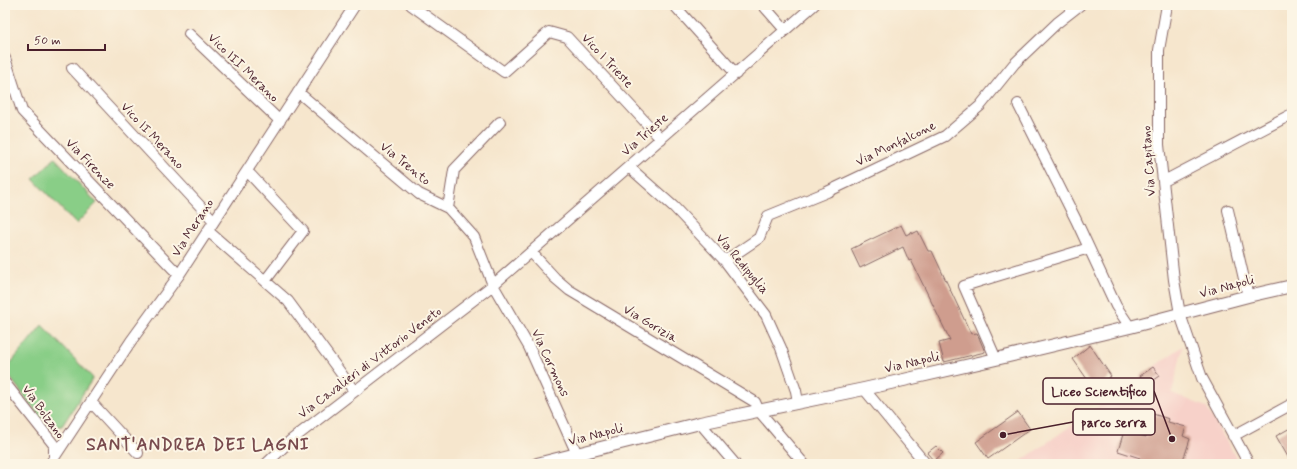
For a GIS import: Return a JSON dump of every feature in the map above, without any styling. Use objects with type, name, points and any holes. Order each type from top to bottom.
[{"type":"street","name":"Via Merano","points":[[52,461],[131,341],[179,275],[355,5]]},
{"type":"street","name":"Vico I Trieste","points":[[411,5],[504,72],[549,32],[567,37],[661,139]]},
{"type":"street","points":[[674,5],[736,74]]},
{"type":"street","points":[[763,5],[785,30]]},
{"type":"street","name":"Via Trieste","points":[[493,285],[814,5]]},
{"type":"street","name":"Via Monfalcone","points":[[725,261],[759,238],[768,216],[827,192],[945,136],[980,106],[1014,64],[1057,23],[1080,5]]},
{"type":"street","name":"Via Capitano","points":[[1167,5],[1159,50],[1159,145],[1174,280],[1180,314],[1202,378],[1249,464]]},
{"type":"street","name":"Vico III Merano","points":[[189,34],[280,121]]},
{"type":"street","name":"Via Firenze","points":[[5,58],[22,111],[179,275]]},
{"type":"street","name":"Vico II Merano","points":[[72,68],[214,221]]},
{"type":"street","name":"Via Trento","points":[[298,92],[419,194],[448,208],[474,237],[493,285]]},
{"type":"street","points":[[1018,104],[1076,220],[1116,306],[1130,327]]},
{"type":"street","points":[[1164,181],[1292,114]]},
{"type":"street","points":[[448,208],[454,170],[500,122]]},
{"type":"street","name":"Via Redipuglia","points":[[629,167],[674,207],[725,261],[766,315],[782,348],[796,391],[798,402]]},
{"type":"street","points":[[247,171],[303,231],[265,281]]},
{"type":"street","points":[[1228,210],[1248,296]]},
{"type":"street","points":[[208,231],[288,301],[354,391]]},
{"type":"street","points":[[996,359],[964,286],[1089,248]]},
{"type":"street","name":"Via Gorizia","points":[[531,252],[554,278],[569,290],[755,402],[759,411],[804,464]]},
{"type":"street","name":"Via Cavalieri di Vittorio Veneto","points":[[266,464],[290,440],[493,285]]},
{"type":"street","name":"Via Cormons","points":[[493,285],[529,346],[578,459]]},
{"type":"street","name":"Via Napoli","points":[[538,464],[578,459],[700,423],[864,389],[996,359],[1292,286]]},
{"type":"street","name":"Via Bolzano","points":[[5,383],[54,445],[52,461]]},
{"type":"street","points":[[864,389],[926,464]]},
{"type":"street","points":[[91,402],[138,453]]},
{"type":"street","points":[[1233,436],[1292,404]]},
{"type":"street","points":[[700,423],[735,464]]},
{"type":"shaded area","points":[[1183,346],[1172,393],[1206,407],[1240,464],[1017,464]]},
{"type":"green space","points":[[55,158],[97,203],[76,224],[33,179]]},
{"type":"green space","points":[[42,325],[93,378],[62,426],[48,427],[5,371]]},
{"type":"building","points":[[901,225],[906,235],[918,231],[928,251],[932,251],[971,334],[977,333],[985,352],[944,362],[939,343],[950,340],[911,260],[909,261],[903,247],[860,268],[851,249]]},
{"type":"building","points":[[1090,345],[1111,376],[1094,389],[1073,359]]},
{"type":"building","points":[[1153,367],[1160,376],[1147,385],[1140,376]]},
{"type":"building","points":[[1018,412],[1030,429],[988,459],[976,442]]},
{"type":"building","points":[[1153,414],[1169,419],[1168,422],[1186,427],[1183,436],[1190,439],[1182,464],[1138,464],[1140,458],[1118,451],[1124,431],[1146,437]]},
{"type":"building","points":[[1292,427],[1292,464],[1276,436]]},
{"type":"building","points":[[936,446],[943,453],[934,461],[927,453]]},
{"type":"place","name":"parco serra","points":[[1003,435]]},
{"type":"place","name":"Liceo Scientifico","points":[[1172,439]]},
{"type":"district","name":"SANT'ANDREA DEI LAGNI","points":[[198,445]]}]
